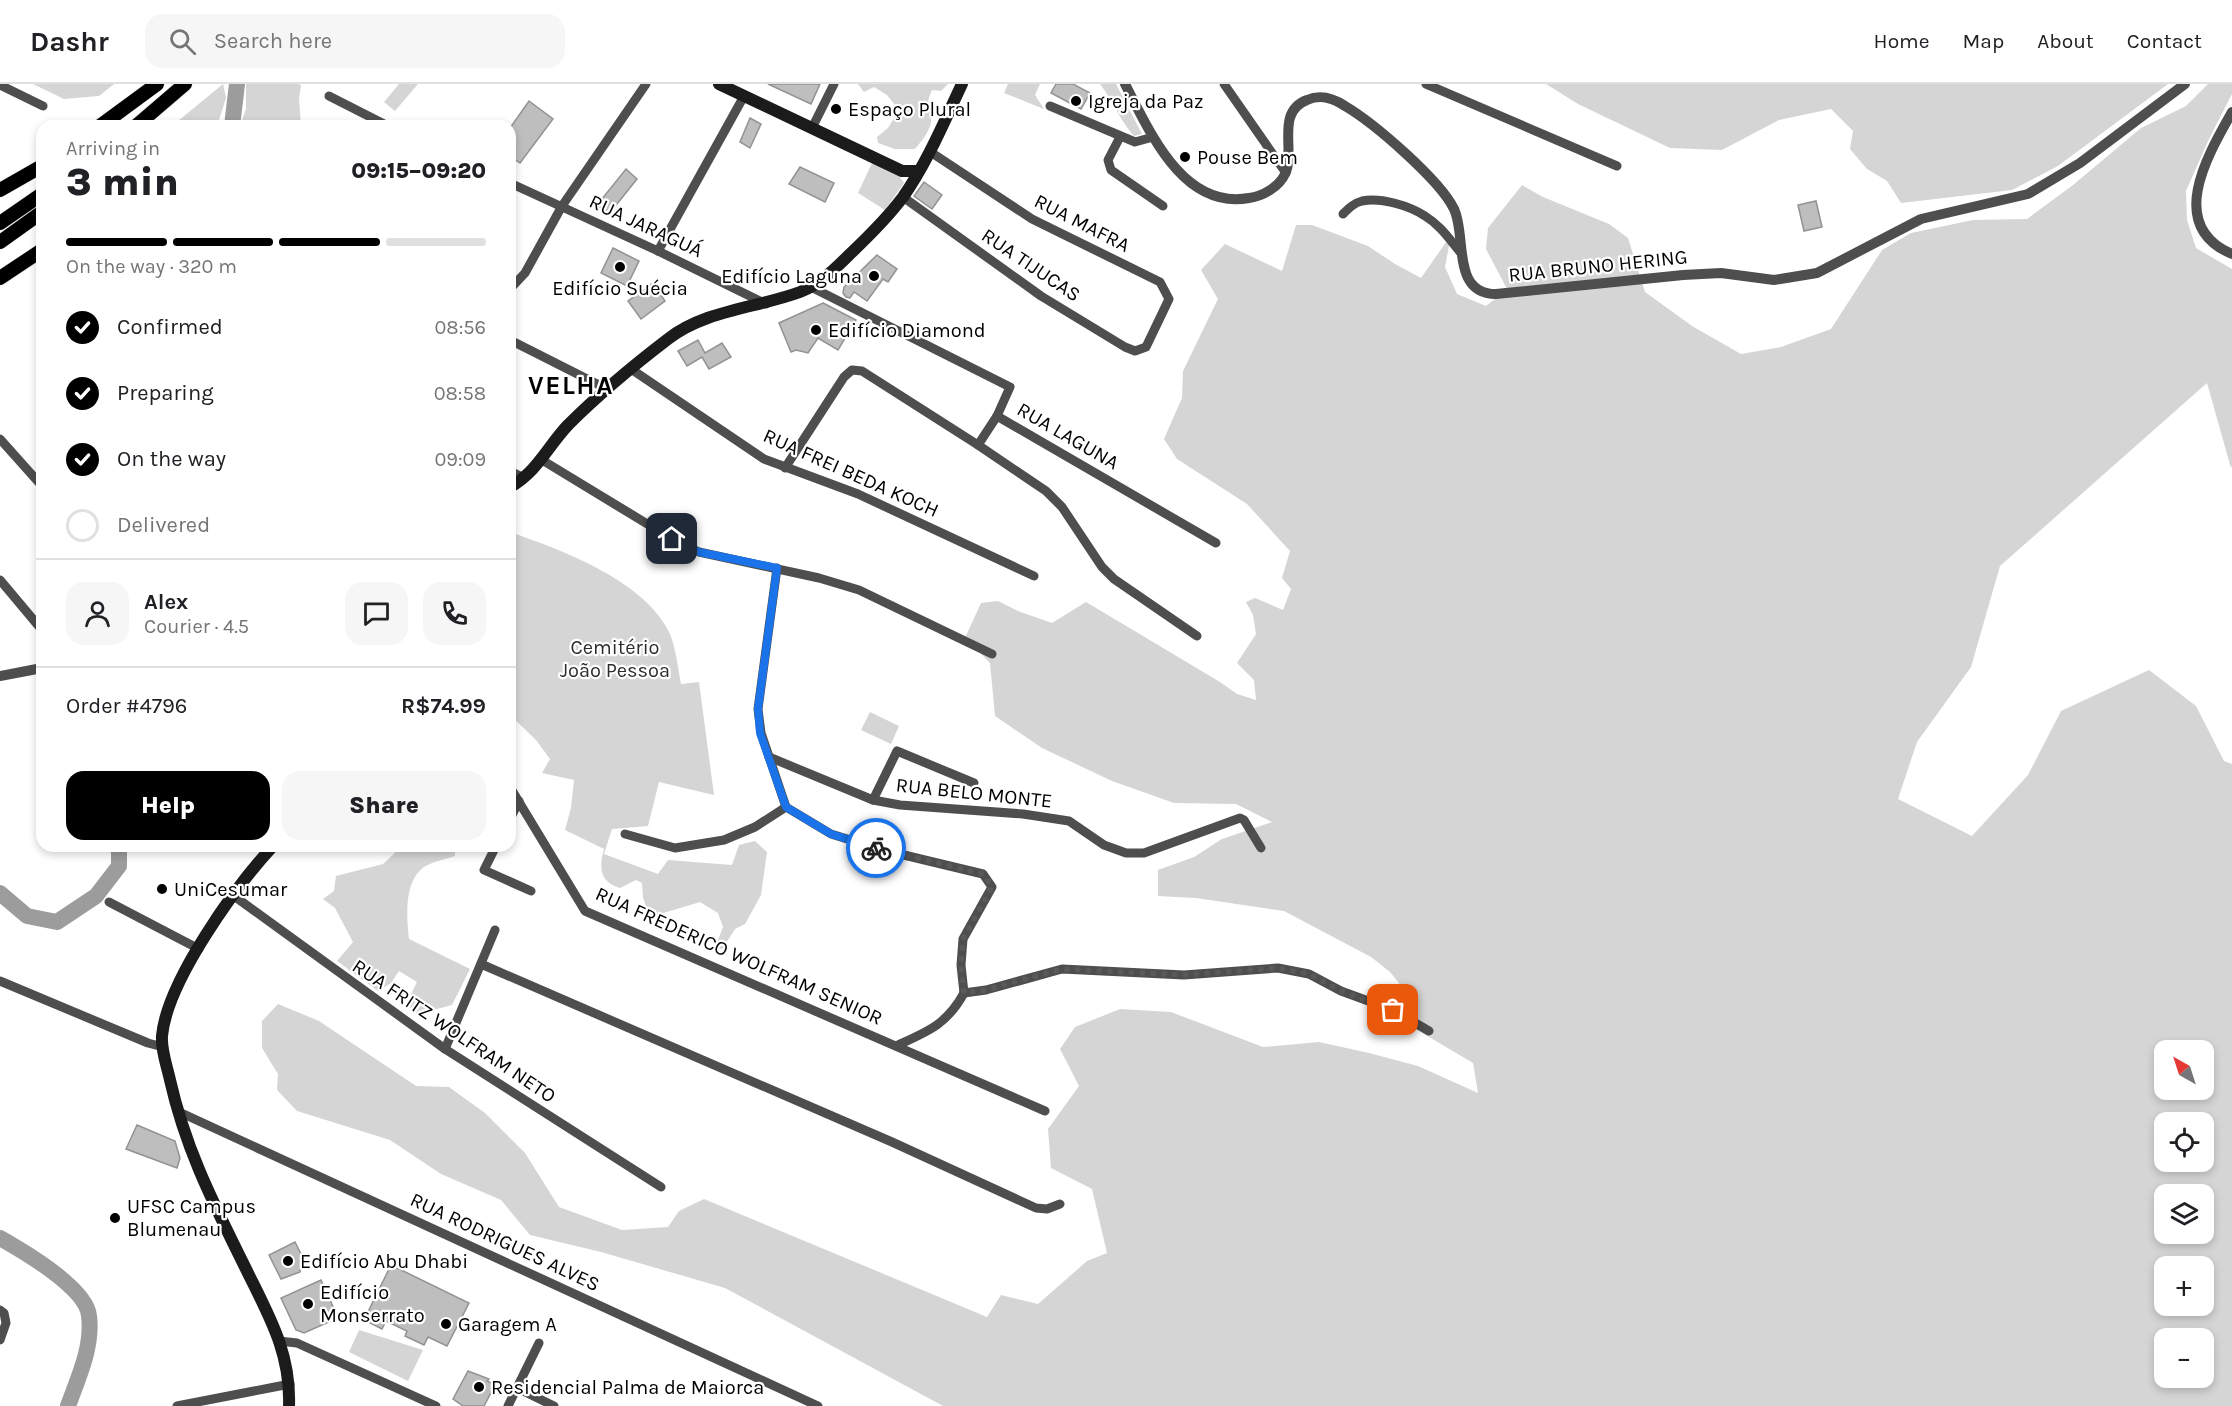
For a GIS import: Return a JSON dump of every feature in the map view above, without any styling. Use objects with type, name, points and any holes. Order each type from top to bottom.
[{"type":"main road","points":[[108,120],[157,84]]},
{"type":"main road","points":[[120,120],[157,84]]},
{"type":"main road","points":[[142,120],[184,84]]},
{"type":"main road","points":[[719,84],[902,171],[919,171]]},
{"type":"main road","points":[[516,483],[542,459],[566,427],[607,389],[684,328],[724,312],[765,304],[812,287],[836,268],[875,229],[906,192],[919,171],[962,84]]},
{"type":"main road","points":[[152,120],[162,102]]},
{"type":"main road","points":[[0,190],[36,169]]},
{"type":"main road","points":[[902,171],[906,192]]},
{"type":"main road","points":[[0,222],[36,198]]},
{"type":"main road","points":[[0,242],[36,216]]},
{"type":"main road","points":[[0,278],[36,254]]},
{"type":"main road","points":[[268,852],[234,896],[170,998],[165,1017],[163,1047],[177,1111],[197,1169],[279,1341],[286,1361],[290,1384],[289,1406]]},
{"type":"street","points":[[516,281],[533,260],[562,206],[646,84]]},
{"type":"street","points":[[812,128],[834,84]]},
{"type":"street","points":[[1125,84],[1153,136],[1186,180],[1215,198],[1241,200],[1264,194],[1275,187],[1286,173],[1224,84]]},
{"type":"street","points":[[1426,84],[1617,166]]},
{"type":"street","name":"RUA BRUNO HERING","points":[[1286,173],[1287,128],[1290,116],[1303,101],[1313,97],[1325,97],[1352,110],[1394,145],[1444,194],[1454,210],[1460,228],[1464,271],[1475,287],[1490,294],[1511,294],[1683,274],[1721,273],[1774,280],[1802,277],[1837,263],[1921,219],[2028,194],[2080,163],[2185,84]]},
{"type":"street","points":[[0,85],[43,106]]},
{"type":"street","points":[[329,96],[376,120]]},
{"type":"street","points":[[658,250],[744,96]]},
{"type":"street","points":[[1050,106],[1135,142],[1153,136]]},
{"type":"street","points":[[2232,112],[2206,163],[2195,207],[2204,235],[2215,245],[2232,254]]},
{"type":"street","points":[[1120,137],[1108,160],[1111,170],[1163,206]]},
{"type":"street","name":"RUA MAFRA","points":[[929,151],[1032,219],[1160,282],[1168,300],[1146,347]]},
{"type":"street","name":"RUA JARAGUÁ","points":[[516,186],[658,250],[765,304]]},
{"type":"street","name":"RUA TIJUCAS","points":[[906,192],[1041,296],[1125,347],[1136,351],[1146,347]]},
{"type":"street","points":[[1343,214],[1362,201],[1374,200],[1411,209],[1435,224],[1461,253]]},
{"type":"street","name":"RUA LAGUNA","points":[[812,287],[1010,387],[997,416],[1216,543]]},
{"type":"street","points":[[516,343],[607,389]]},
{"type":"street","name":"RUA FREI BEDA KOCH","points":[[631,369],[764,459],[858,494],[1034,576]]},
{"type":"street","points":[[785,468],[844,377],[852,370],[862,371],[1046,491],[1062,507],[1102,567],[1114,579],[1197,636]]},
{"type":"street","points":[[978,445],[997,416]]},
{"type":"street","points":[[0,439],[36,479]]},
{"type":"street","points":[[542,459],[672,539],[699,552],[777,568],[860,590],[992,654]]},
{"type":"street","points":[[516,474],[524,478]]},
{"type":"street","points":[[777,568],[758,709],[760,733],[786,807],[831,834],[883,850],[983,874],[989,880],[992,887],[963,939],[961,965],[964,993],[986,990],[1062,969],[1184,975],[1278,968],[1309,974],[1341,991],[1393,1010],[1429,1031]]},
{"type":"street","points":[[0,580],[36,623]]},
{"type":"street","points":[[0,676],[36,670]]},
{"type":"street","points":[[873,800],[897,751],[974,783]]},
{"type":"street","name":"RUA BELO MONTE","points":[[769,757],[873,800],[900,805],[1023,814],[1069,821],[1104,845],[1126,853],[1144,853],[1240,818],[1244,820],[1261,848]]},
{"type":"street","name":"RUA FREDERICO WOLFRAM SENIOR","points":[[516,796],[585,911],[898,1045],[933,1029],[954,1011],[964,993]]},
{"type":"street","points":[[516,807],[519,801]]},
{"type":"street","points":[[625,834],[675,848],[724,840],[755,827],[786,807]]},
{"type":"street","points":[[493,852],[484,870],[531,891]]},
{"type":"street","name":"RUA FRITZ WOLFRAM NETO","points":[[234,896],[445,1049],[661,1187]]},
{"type":"street","points":[[109,903],[199,949]]},
{"type":"street","points":[[445,1049],[495,930]]},
{"type":"street","points":[[481,964],[892,1142],[1036,1208],[1047,1209],[1060,1204]]},
{"type":"street","points":[[0,981],[148,1044],[163,1047]]},
{"type":"street","points":[[898,1045],[1045,1111]]},
{"type":"street","name":"RUA RODRIGUES ALVES","points":[[177,1111],[818,1406]]},
{"type":"street","points":[[0,1310],[4,1313],[6,1323],[0,1340]]},
{"type":"street","points":[[279,1341],[297,1343],[436,1406]]},
{"type":"street","points":[[508,1406],[539,1343]]},
{"type":"street","points":[[177,1406],[290,1384]]},
{"type":"street","points":[[517,1388],[554,1406]]},
{"type":"green space","points":[[33,84],[114,84],[99,96],[64,99]]},
{"type":"green space","points":[[223,84],[226,98],[219,120],[179,120]]},
{"type":"green space","points":[[246,84],[299,84],[301,86],[299,98],[301,120],[242,120],[246,109]]},
{"type":"green space","points":[[399,84],[418,84],[395,111],[384,102]]},
{"type":"green space","points":[[858,84],[948,84],[941,91],[932,90],[928,102],[930,127],[915,149],[895,149],[878,143],[877,137],[888,128],[899,110],[887,95],[874,87],[864,92]]},
{"type":"green space","points":[[1008,84],[1040,84],[1035,95],[1044,109],[1004,93]]},
{"type":"green space","points":[[1100,84],[1116,84],[1142,134],[1134,136]]},
{"type":"green space","points":[[1546,84],[2168,84],[2058,166],[2012,190],[1901,203],[1887,181],[1867,169],[1850,149],[1853,131],[1831,109],[1779,120],[1722,150],[1670,148],[1578,104]]},
{"type":"green space","points":[[2208,84],[2232,84],[2232,94],[2186,191],[2187,220],[2196,248],[2232,269],[2231,468],[2207,383],[2000,566],[1971,667],[1917,742],[1898,799],[1972,836],[2028,775],[2061,711],[2149,670],[2196,706],[2224,761],[2232,764],[2232,1406],[943,1406],[725,1288],[601,1252],[530,1235],[501,1200],[441,1174],[390,1140],[297,1111],[277,1090],[278,1074],[262,1048],[262,1021],[278,1004],[319,1021],[416,1086],[449,1087],[485,1113],[525,1153],[559,1207],[622,1230],[668,1227],[679,1211],[704,1199],[987,1317],[1001,1295],[1038,1304],[1087,1261],[1107,1253],[1092,1189],[1051,1168],[1048,1129],[1079,1086],[1060,1049],[1075,1027],[1120,1009],[1171,1012],[1263,1047],[1319,1042],[1369,1053],[1418,1066],[1478,1093],[1473,1063],[1414,1028],[1407,993],[1390,972],[1371,957],[1284,911],[1196,898],[1158,896],[1158,870],[1194,857],[1222,839],[1272,822],[1236,804],[1174,803],[1112,781],[1042,748],[995,716],[990,663],[965,638],[981,603],[998,601],[1052,623],[1086,602],[1237,694],[1256,700],[1254,680],[1237,663],[1256,634],[1253,615],[1246,602],[1255,598],[1283,610],[1291,589],[1282,578],[1290,551],[1247,504],[1177,459],[1164,439],[1182,398],[1183,371],[1218,299],[1201,270],[1225,244],[1282,271],[1296,225],[1312,225],[1368,246],[1421,278],[1451,235],[1445,267],[1457,294],[1486,306],[1507,289],[1486,249],[1488,228],[1522,185],[1543,197],[1609,224],[1628,238],[1645,292],[1692,326],[1741,354],[1781,347],[1831,329],[1882,250],[1911,233],[1973,220],[2027,219],[2073,185],[2141,128],[2186,106]]},
{"type":"green space","points":[[872,163],[898,174],[904,183],[885,210],[858,193]]},
{"type":"green space","name":"Cemitério João Pessoa","points":[[516,534],[577,558],[623,583],[642,598],[658,615],[670,634],[681,684],[699,682],[714,795],[659,782],[648,826],[612,829],[604,854],[658,874],[668,860],[732,865],[739,845],[755,841],[767,852],[761,895],[745,924],[735,929],[722,949],[715,948],[723,927],[718,913],[700,902],[650,917],[643,898],[642,883],[636,880],[620,888],[604,878],[601,862],[604,849],[565,830],[571,808],[574,780],[542,773],[550,759],[536,740],[516,721]]},
{"type":"green space","points":[[870,712],[899,726],[891,744],[861,730]]},
{"type":"green space","points":[[396,852],[455,852],[455,856],[424,867],[417,874],[409,891],[408,901],[409,939],[470,969],[452,1005],[418,1014],[406,1004],[417,982],[399,971],[391,983],[378,991],[337,961],[353,942],[335,908],[323,899],[334,891],[336,876],[383,864]]},
{"type":"green space","points":[[359,1330],[423,1350],[408,1381],[349,1352]]},
{"type":"building","points":[[768,84],[820,84],[811,104]]},
{"type":"building","name":"Igreja da Paz","points":[[1056,84],[1073,84],[1090,93],[1081,109],[1051,93]]},
{"type":"building","points":[[529,101],[553,119],[520,163],[516,160],[516,120]]},
{"type":"building","points":[[750,118],[761,124],[750,148],[740,142]]},
{"type":"building","points":[[800,167],[834,183],[825,202],[789,184]]},
{"type":"building","points":[[626,169],[637,179],[609,214],[597,205]]},
{"type":"building","points":[[924,182],[942,195],[932,209],[914,196]]},
{"type":"building","points":[[1816,201],[1822,227],[1804,231],[1798,205]]},
{"type":"building","name":"Edifício Suécia","points":[[613,248],[639,261],[627,286],[601,273]]},
{"type":"building","name":"Edifício Laguna","points":[[877,255],[897,269],[888,282],[883,279],[867,301],[854,292],[850,298],[846,297],[843,293],[844,287]]},
{"type":"building","points":[[653,283],[665,301],[641,319],[628,301]]},
{"type":"building","name":"Edifício Diamond","points":[[823,303],[856,320],[838,350],[818,338],[808,353],[796,350],[791,352],[779,323]]},
{"type":"building","points":[[698,340],[705,353],[722,343],[731,357],[709,369],[702,357],[687,366],[678,351]]},
{"type":"building","points":[[137,1125],[175,1141],[180,1158],[177,1168],[126,1149]]},
{"type":"building","name":"Edifício Abu Dhabi","points":[[295,1242],[307,1266],[300,1272],[281,1279],[269,1255]]},
{"type":"building","points":[[391,1265],[469,1303],[447,1346],[428,1337],[424,1345],[405,1336],[407,1331],[386,1321],[382,1329],[364,1320]]},
{"type":"building","name":"Edifício Monserrato","points":[[321,1280],[335,1311],[330,1315],[331,1321],[304,1333],[296,1330],[281,1298]]},
{"type":"building","name":"Residencial Palma de Maiorca","points":[[468,1371],[489,1379],[487,1381],[495,1385],[484,1406],[463,1406],[453,1399]]},
{"type":"waterway","points":[[233,120],[237,84]]},
{"type":"waterway","points":[[0,893],[27,916],[57,922],[96,896],[119,866],[119,852]]},
{"type":"waterway","points":[[0,1238],[52,1271],[66,1282],[86,1305],[90,1328],[87,1351],[68,1406]]},
{"type":"way so far","points":[[876,848],[983,874],[989,880],[992,887],[963,939],[961,965],[964,993],[986,990],[1062,969],[1184,975],[1278,968],[1309,974],[1341,991],[1393,1010]]},
{"type":"place","name":"Igreja da Paz","points":[[1076,101]]},
{"type":"place","name":"Espaço Plural","points":[[836,109]]},
{"type":"place","name":"Pouse Bem","points":[[1185,157]]},
{"type":"place","name":"Edifício Suécia","points":[[620,267]]},
{"type":"place","name":"Edifício Laguna","points":[[874,276]]},
{"type":"place","name":"Edifício Diamond","points":[[816,330]]},
{"type":"place","name":"UniCesumar","points":[[162,889]]},
{"type":"place","name":"UFSC Campus Blumenau","points":[[115,1218]]},
{"type":"place","name":"Edifício Abu Dhabi","points":[[288,1261]]},
{"type":"place","name":"Edifício Monserrato","points":[[308,1304]]},
{"type":"place","name":"Garagem A","points":[[446,1324]]},
{"type":"place","name":"Residencial Palma de Maiorca","points":[[479,1387]]},
{"type":"district","name":"VELHA","points":[[571,385]]},
{"type":"route","points":[[672,539],[699,552],[777,568],[758,709],[760,733],[786,807],[831,834],[876,848]]}]
